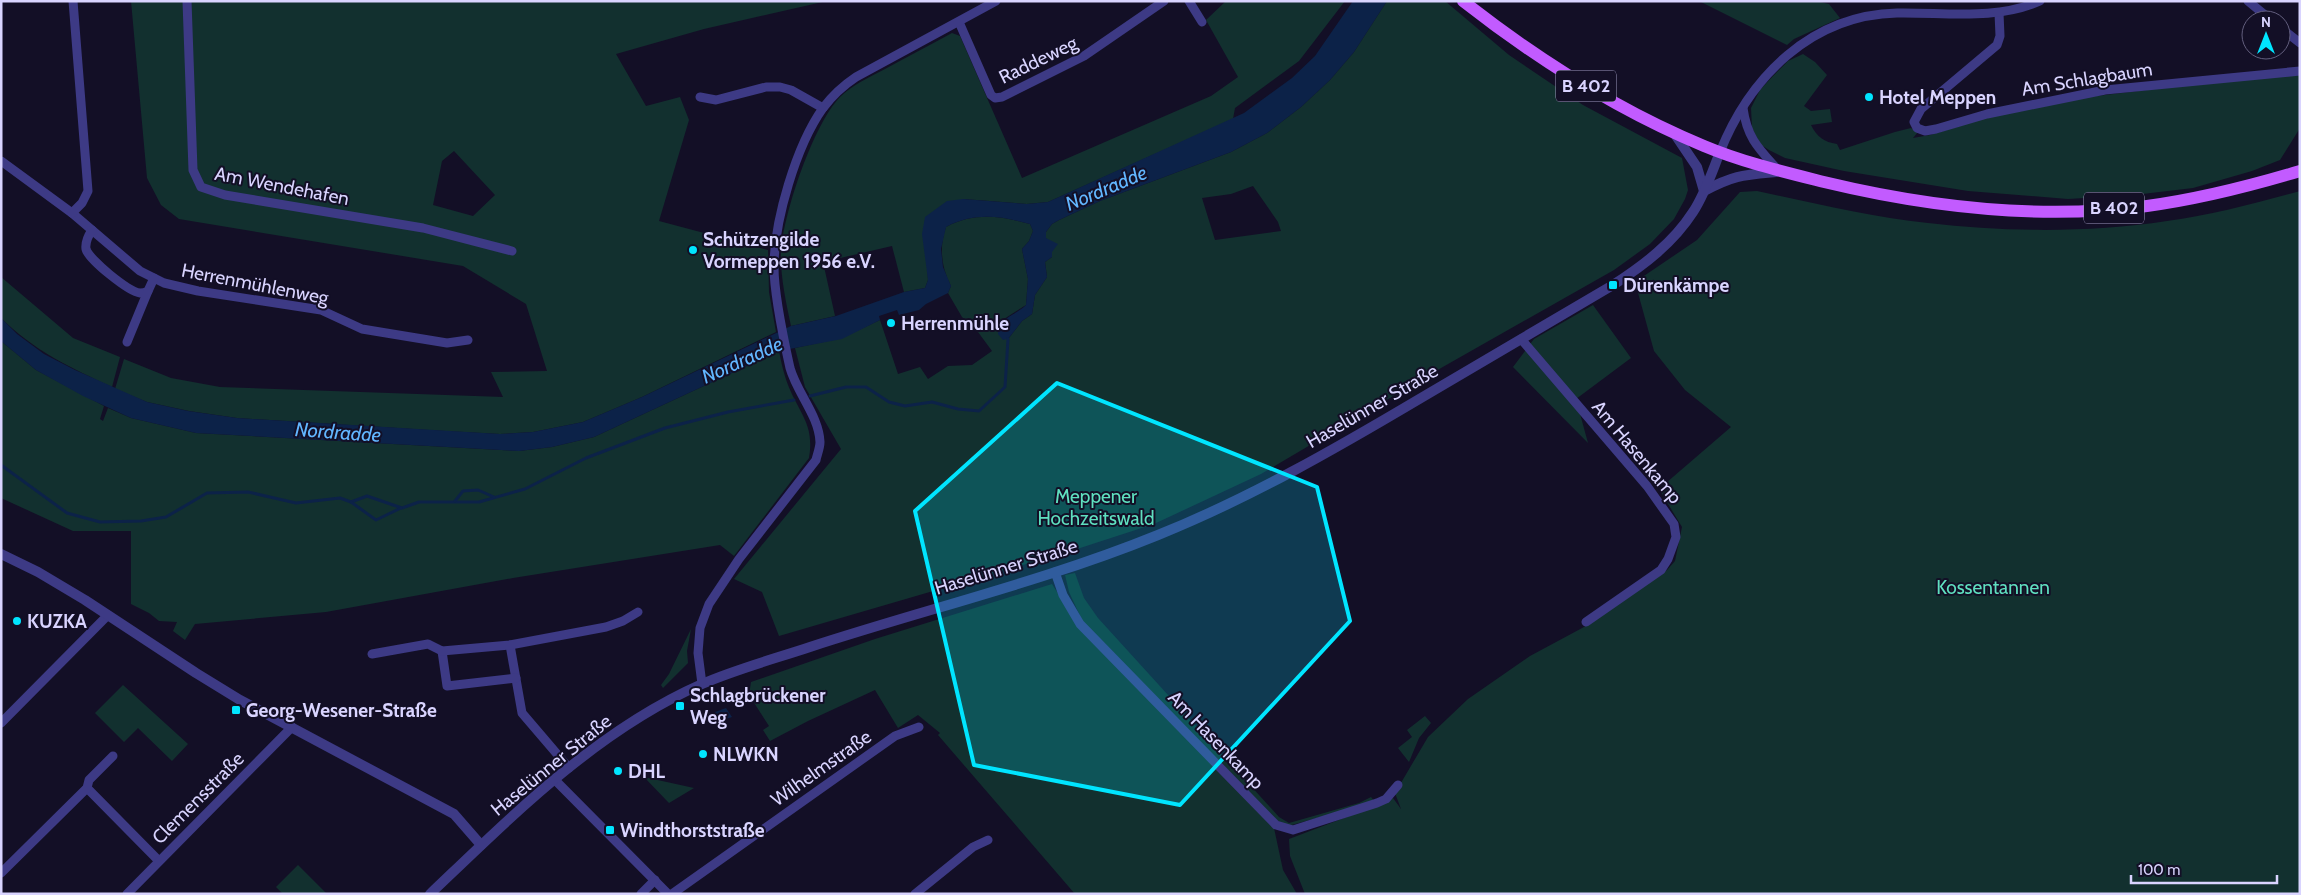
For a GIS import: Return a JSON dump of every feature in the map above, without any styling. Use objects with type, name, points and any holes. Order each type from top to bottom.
[{"type":"main road","name":"B 402","points":[[1463,1],[1502,32],[1565,73],[1605,97],[1674,133],[1720,152],[1780,171],[1908,200],[2020,211],[2084,210],[2146,206],[2250,185],[2300,171]]},
{"type":"street","points":[[72,213],[82,204],[88,191],[73,1]]},
{"type":"street","name":"Am Wendehafen","points":[[187,1],[193,170],[201,187],[225,195],[423,228],[512,251]]},
{"type":"street","points":[[702,684],[698,653],[700,628],[709,604],[739,559],[816,460],[820,443],[815,423],[798,390],[790,368],[774,269],[776,237],[794,170],[810,130],[823,108],[844,85],[996,1]]},
{"type":"street","name":"Raddeweg","points":[[959,22],[991,95],[995,98],[1084,56],[1164,1]]},
{"type":"street","points":[[1189,1],[1202,22]]},
{"type":"street","points":[[1720,152],[1728,132],[1754,89],[1770,69],[1788,53],[1831,28],[1850,21],[1894,13],[1998,13],[2040,1]]},
{"type":"street","points":[[2248,1],[2259,10]]},
{"type":"street","name":"Am Schlagbaum","points":[[1998,13],[2000,36],[1997,45],[1921,109],[1914,122],[1917,128],[1925,131],[1936,129],[1986,114],[2105,90],[2300,71]]},
{"type":"street","points":[[700,97],[716,100],[766,87],[780,87],[791,90],[823,108]]},
{"type":"street","points":[[1743,108],[1745,123],[1753,143],[1780,171]]},
{"type":"street","points":[[1674,133],[1695,162],[1701,175],[1704,191],[1726,179],[1741,174],[1780,171]]},
{"type":"street","name":"Haselünner Straße","points":[[430,894],[481,845],[555,780],[610,737],[660,705],[702,684],[859,631],[1055,572],[1156,536],[1285,477],[1613,285],[1646,263],[1674,236],[1693,212],[1720,152]]},
{"type":"street","name":"Herrenmühlenweg","points":[[1,161],[72,213],[140,271],[154,278],[198,291],[321,310],[362,328],[447,343],[468,340]]},
{"type":"street","points":[[92,230],[86,248],[90,257],[130,290],[141,293],[148,291]]},
{"type":"street","name":"Herrenmühlenweg","points":[[127,342],[154,278]]},
{"type":"street","name":"Am Hasenkamp","points":[[1521,339],[1647,486],[1674,524],[1676,537],[1668,559],[1661,570],[1586,622]]},
{"type":"street","points":[[1,554],[38,572],[240,700],[454,814],[481,845]]},
{"type":"street","name":"Am Hasenkamp","points":[[1055,572],[1063,594],[1080,624],[1276,825],[1292,830],[1377,803],[1386,799],[1398,785]]},
{"type":"street","points":[[372,654],[428,644],[442,651],[510,644],[623,622],[638,612]]},
{"type":"street","points":[[1,723],[108,616]]},
{"type":"street","points":[[510,644],[522,713],[570,768]]},
{"type":"street","points":[[442,651],[447,686],[516,678]]},
{"type":"street","name":"Clemensstraße","points":[[127,894],[158,860],[292,727]]},
{"type":"street","name":"Wilhelmstraße","points":[[670,894],[895,736],[920,728]]},
{"type":"street","points":[[1,873],[87,788],[89,780],[113,756]]},
{"type":"street","points":[[555,780],[670,894]]},
{"type":"street","points":[[87,788],[158,860]]},
{"type":"street","points":[[915,894],[973,847],[988,840]]},
{"type":"street","points":[[641,894],[655,880]]},
{"type":"highlighted area","points":[[1057,383],[1317,487],[1350,621],[1180,805],[974,765],[915,511]]},
{"type":"green space","points":[[131,1],[827,1],[704,29],[616,54],[646,106],[680,97],[689,120],[659,221],[768,250],[769,292],[776,332],[642,397],[583,422],[533,432],[500,434],[237,418],[189,411],[147,402],[115,389],[124,359],[171,378],[220,387],[503,397],[491,372],[547,371],[526,304],[463,266],[179,219],[161,205],[147,178]],"holes":[[[454,151],[495,195],[473,216],[433,205],[442,161]]]},
{"type":"green space","points":[[1226,1],[1345,1],[1299,61],[1235,108],[1233,119],[1048,202],[1027,204],[963,199],[927,259],[928,280],[925,288],[904,292],[892,246],[823,262],[835,316],[791,326],[781,270],[783,234],[794,193],[810,148],[830,110],[840,97],[850,89],[952,33],[960,36],[1022,178],[1211,96],[1238,77],[1206,20]]},
{"type":"green space","name":"Meppener Hochzeitswald","points":[[1387,1],[1445,1],[1509,55],[1583,105],[1682,158],[1688,190],[1685,199],[1674,219],[1650,244],[1614,270],[1434,372],[1261,474],[1154,524],[1074,550],[779,636],[762,592],[734,579],[841,449],[805,387],[795,348],[842,338],[880,320],[898,374],[920,367],[928,379],[948,366],[972,365],[992,351],[978,332],[962,317],[948,293],[951,286],[945,272],[942,257],[942,242],[946,227],[956,222],[977,217],[998,217],[1030,224],[1033,231],[1029,241],[1022,249],[1028,279],[1026,305],[1004,319],[1008,339],[1022,321],[1032,314],[1035,295],[1047,277],[1045,262],[1052,257],[1050,242],[1046,238],[1046,232],[1052,224],[1100,201],[1231,152],[1267,133],[1301,107],[1330,80],[1354,52]],"holes":[[[1253,186],[1278,222],[1281,231],[1215,240],[1202,198],[1231,194]]]},
{"type":"green space","points":[[1699,1],[1816,1],[1829,4],[1840,18],[1794,39],[1787,45]]},
{"type":"green space","points":[[1803,54],[1815,62],[1827,75],[1804,106],[1811,111],[1830,109],[1832,122],[1811,125],[1818,136],[1828,142],[1837,144],[1840,150],[1911,128],[1918,132],[1913,138],[1930,135],[1985,118],[2055,101],[2205,83],[2300,75],[2300,128],[2280,160],[2252,171],[2193,188],[2134,195],[2068,199],[1968,191],[1844,171],[1785,158],[1760,144],[1752,128],[1751,108],[1760,90],[1773,76],[1788,61]]},
{"type":"green space","name":"Kossentannen","points":[[1757,191],[1906,220],[1957,226],[2048,230],[2108,228],[2184,218],[2234,208],[2300,191],[2300,894],[1305,894],[1290,856],[1289,839],[1393,798],[1401,809],[1395,793],[1428,737],[1468,699],[1530,656],[1584,627],[1667,570],[1675,561],[1682,527],[1659,489],[1731,427],[1685,390],[1654,351],[1635,282],[1697,240],[1740,192]]},
{"type":"green space","points":[[1,277],[73,338],[120,357],[112,387],[39,349],[1,318]]},
{"type":"green space","points":[[1593,305],[1631,358],[1576,399],[1588,443],[1513,367],[1534,339]]},
{"type":"green space","points":[[1,341],[36,370],[104,406],[100,419],[103,421],[108,408],[131,418],[196,433],[519,451],[552,447],[594,437],[779,351],[787,382],[809,430],[809,458],[734,556],[720,545],[513,578],[326,612],[195,624],[185,640],[173,631],[177,622],[159,621],[149,613],[131,604],[131,531],[73,531],[1,498]]},
{"type":"green space","points":[[1075,573],[1084,598],[1098,618],[1279,817],[1289,823],[1359,803],[1371,797],[1375,802],[1288,826],[1278,821],[1083,622],[1069,592],[1065,575]]},
{"type":"green space","points":[[1052,584],[1078,625],[1274,828],[1283,870],[1297,894],[1075,894],[938,735],[940,733],[918,715],[898,728],[875,690],[770,741],[763,730],[769,726],[749,695],[751,682],[875,639]]},
{"type":"green space","points":[[691,629],[687,651],[688,663],[663,688],[661,685],[669,674]]},
{"type":"green space","points":[[123,685],[188,744],[172,761],[138,728],[124,742],[95,713]]},
{"type":"green space","points":[[1425,716],[1431,723],[1419,738],[1409,762],[1398,748],[1412,737],[1407,730]]},
{"type":"green space","points":[[644,777],[694,788],[669,803]]},
{"type":"green space","points":[[298,865],[327,894],[283,894],[276,887]]},
{"type":"water","name":"Nordradde","points":[[1353,1],[1387,1],[1354,52],[1330,80],[1301,107],[1267,133],[1231,152],[1100,201],[1052,224],[1046,232],[1046,238],[1058,244],[1052,252],[1052,257],[1045,262],[1047,277],[1035,295],[1032,314],[1022,321],[1008,339],[1003,340],[998,334],[999,328],[1004,320],[1026,305],[1028,279],[1022,249],[1029,241],[1033,231],[1030,224],[998,217],[977,217],[956,222],[946,227],[941,249],[943,267],[951,286],[948,293],[926,304],[919,310],[899,315],[897,310],[879,316],[880,320],[842,339],[779,351],[594,437],[552,447],[519,451],[196,433],[131,418],[83,396],[36,370],[1,341],[1,318],[17,334],[44,354],[147,402],[188,411],[237,418],[500,434],[533,432],[583,422],[642,397],[791,326],[836,316],[904,292],[925,288],[928,280],[922,234],[925,217],[947,201],[963,199],[1027,204],[1048,202],[1244,113],[1292,78],[1315,56]]},
{"type":"water","points":[[726,708],[732,717],[723,720],[716,718],[715,712]]},
{"type":"waterway","points":[[810,396],[846,387],[866,387],[889,402],[905,406],[932,402],[958,409],[979,411],[1005,387],[1008,339]]},
{"type":"waterway","points":[[1,465],[67,513],[100,522],[141,521],[166,517],[207,493],[248,492],[296,503],[340,498],[351,502],[367,496],[402,508],[419,502],[479,502],[525,489],[586,458],[665,428],[728,412],[794,400]]},
{"type":"waterway","points":[[455,501],[463,491],[478,490],[494,497]]},
{"type":"waterway","points":[[351,502],[376,520],[401,508]]},
{"type":"place","name":"Hotel Meppen","points":[[1869,97]]},
{"type":"place","name":"Schützengilde Vormeppen 1956 e.V.","points":[[693,250]]},
{"type":"place","name":"Dürenkämpe","points":[[1613,285]]},
{"type":"place","name":"Herrenmühle","points":[[891,323]]},
{"type":"place","name":"KUZKA","points":[[17,621]]},
{"type":"place","name":"Schlagbrückener Weg","points":[[680,706]]},
{"type":"place","name":"Georg-Wesener-Straße","points":[[236,710]]},
{"type":"place","name":"NLWKN","points":[[703,754]]},
{"type":"place","name":"DHL","points":[[618,771]]},
{"type":"place","name":"Windthorststraße","points":[[610,830]]}]
